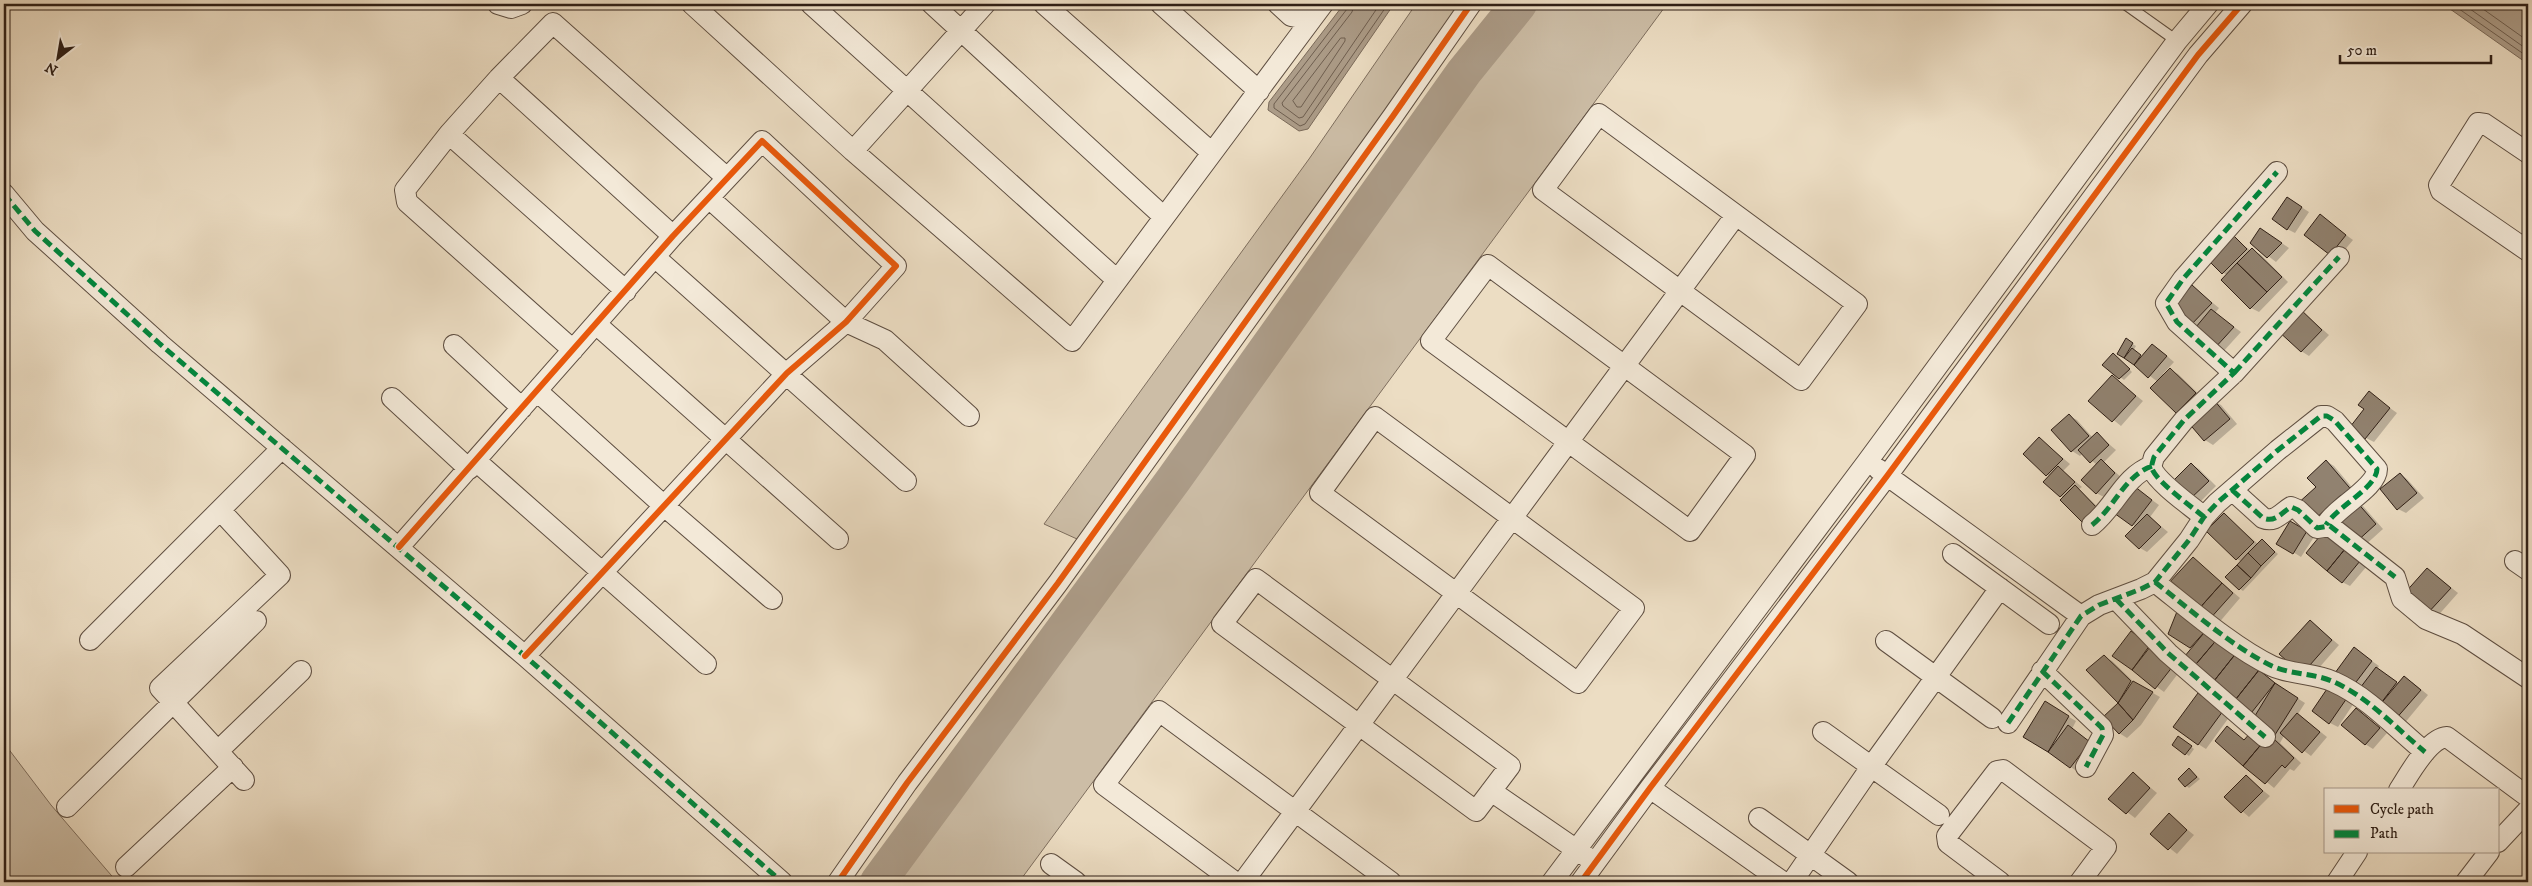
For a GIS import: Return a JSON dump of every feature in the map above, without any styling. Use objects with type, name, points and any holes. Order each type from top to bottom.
[{"type":"street","points":[[498,4],[511,8],[522,4]]},
{"type":"street","points":[[692,4],[853,151],[1072,341],[1323,4]]},
{"type":"street","points":[[811,4],[1117,280]]},
{"type":"street","points":[[932,4],[1164,217]]},
{"type":"street","points":[[853,151],[985,4]]},
{"type":"street","points":[[1044,4],[1212,153]]},
{"type":"street","points":[[1161,4],[1259,90]]},
{"type":"street","points":[[1278,4],[1291,16],[1311,20]]},
{"type":"street","points":[[838,882],[907,783],[1075,559],[1393,116],[1471,4]]},
{"type":"street","points":[[1552,882],[1867,462],[2177,41],[2208,4]]},
{"type":"street","points":[[1581,882],[1650,788],[1888,476],[2198,55],[2242,4]]},
{"type":"street","points":[[573,350],[407,202],[405,190],[449,134],[499,78],[553,23],[727,178]]},
{"type":"street","points":[[499,78],[673,236]]},
{"type":"street","points":[[1599,114],[1736,215],[1857,304],[1801,380],[1543,190],[1599,114]]},
{"type":"street","points":[[2528,153],[2486,124],[2478,123],[2439,185],[2441,191],[2528,251]]},
{"type":"street","points":[[449,134],[626,291]]},
{"type":"street","points":[[399,547],[656,258],[673,236],[762,141],[896,266],[846,322],[787,372],[525,656]]},
{"type":"street","points":[[2234,373],[2182,327],[2167,307],[2166,302],[2183,279],[2277,172]]},
{"type":"street","points":[[4,194],[35,231],[160,344],[399,547],[782,882]]},
{"type":"street","points":[[709,198],[846,322],[885,340],[969,416]]},
{"type":"street","points":[[1243,882],[1736,215]]},
{"type":"street","points":[[656,258],[787,372],[906,481]]},
{"type":"street","points":[[2204,517],[2158,477],[2152,466],[2154,458],[2184,420],[2234,373],[2339,258]]},
{"type":"street","points":[[1488,265],[1624,366],[1746,455],[1690,531],[1431,341],[1488,265]]},
{"type":"street","points":[[596,324],[724,440],[838,539]]},
{"type":"street","points":[[454,345],[522,408]]},
{"type":"street","points":[[537,391],[663,505],[772,599]]},
{"type":"street","points":[[392,398],[603,572],[706,664]]},
{"type":"street","points":[[1886,641],[2000,721],[2042,672],[2081,616],[2099,605],[2154,582],[2189,540],[2204,517],[2278,450],[2322,416],[2327,416],[2335,421],[2377,469],[2375,479],[2331,516],[2326,525]]},
{"type":"street","points":[[1375,417],[1512,518],[1634,608],[1578,683],[1320,493],[1375,417]]},
{"type":"street","points":[[90,640],[282,448]]},
{"type":"street","points":[[1867,462],[2081,616]]},
{"type":"street","points":[[2092,525],[2105,514],[2134,476],[2152,466]]},
{"type":"street","points":[[2232,490],[2262,518],[2271,520],[2291,508],[2298,510],[2317,528],[2326,525],[2330,526],[2395,576],[2402,598],[2426,619],[2462,634],[2528,678]]},
{"type":"street","points":[[126,867],[238,773],[160,688],[280,575],[220,510]]},
{"type":"street","points":[[1953,554],[2049,624]]},
{"type":"street","points":[[1256,579],[1510,766],[1476,811],[1359,725],[1222,624],[1256,579]]},
{"type":"street","points":[[2154,582],[2205,621],[2271,666],[2286,672],[2325,679],[2343,687],[2425,752]]},
{"type":"street","points":[[1792,882],[2000,588]]},
{"type":"street","points":[[2116,599],[2168,653],[2265,737]]},
{"type":"street","points":[[67,807],[256,622]]},
{"type":"street","points":[[218,751],[301,672]]},
{"type":"street","points":[[2042,672],[2102,728],[2103,735],[2086,767]]},
{"type":"street","points":[[1235,882],[1104,785],[1159,711],[1391,882]]},
{"type":"street","points":[[1822,732],[1939,815]]},
{"type":"street","points":[[2400,788],[2425,752],[2440,739],[2450,738],[2528,796]]},
{"type":"street","points":[[2000,882],[1948,844],[1947,836],[1997,771],[2003,770],[2106,847],[2080,882]]},
{"type":"street","points":[[1650,788],[1783,882]]},
{"type":"street","points":[[1492,791],[1594,863]]},
{"type":"street","points":[[2500,840],[2528,810]]},
{"type":"street","points":[[1758,818],[1848,882]]},
{"type":"street","points":[[2337,882],[2356,854]]},
{"type":"street","points":[[2466,882],[2487,854]]},
{"type":"street","points":[[1051,864],[1076,882]]},
{"type":"lane","points":[[2125,4],[2177,41]]},
{"type":"shaded area","points":[[1416,4],[1470,4],[1088,544],[1044,524],[1309,159]]},
{"type":"shaded area","points":[[1518,4],[1667,4],[1019,882],[878,882],[1120,552],[1464,72]]},
{"type":"shaded area","points":[[4,743],[51,805],[117,882],[4,882]]},
{"type":"water","points":[[1344,4],[1394,4],[1308,129],[1299,131],[1268,110],[1269,102]]},
{"type":"water","points":[[2443,4],[2528,4],[2528,64]]},
{"type":"building","points":[[2287,197],[2302,207],[2287,230],[2272,219]]},
{"type":"building","points":[[2320,214],[2346,235],[2330,255],[2304,235]]},
{"type":"building","points":[[2260,228],[2282,243],[2267,258],[2250,243]]},
{"type":"building","points":[[2234,236],[2247,249],[2222,274],[2209,261]]},
{"type":"building","points":[[2252,248],[2282,277],[2267,292],[2237,263]]},
{"type":"building","points":[[2237,263],[2267,292],[2250,309],[2221,280]]},
{"type":"building","points":[[2192,285],[2212,303],[2189,327],[2170,309]]},
{"type":"building","points":[[2297,306],[2322,330],[2301,352],[2276,329]]},
{"type":"building","points":[[2211,309],[2234,327],[2214,349],[2191,333]]},
{"type":"building","points":[[2126,338],[2133,343],[2124,358],[2117,354]]},
{"type":"building","points":[[2152,344],[2167,356],[2148,378],[2134,365]]},
{"type":"building","points":[[2132,348],[2141,355],[2134,365],[2124,358]]},
{"type":"building","points":[[2113,353],[2130,369],[2119,379],[2102,365]]},
{"type":"building","points":[[2170,368],[2196,393],[2176,413],[2150,388]]},
{"type":"building","points":[[2112,375],[2136,396],[2112,422],[2088,401]]},
{"type":"building","points":[[2369,391],[2390,408],[2365,439],[2350,427],[2364,409],[2358,405]]},
{"type":"building","points":[[2213,399],[2230,419],[2204,441],[2187,421]]},
{"type":"building","points":[[2069,414],[2089,436],[2071,452],[2051,430]]},
{"type":"building","points":[[2097,432],[2109,445],[2090,463],[2078,450]]},
{"type":"building","points":[[2039,437],[2063,459],[2046,476],[2023,454]]},
{"type":"building","points":[[2101,459],[2115,473],[2096,494],[2081,480]]},
{"type":"building","points":[[2326,460],[2354,493],[2345,500],[2341,495],[2312,522],[2296,505],[2316,487],[2307,478]]},
{"type":"building","points":[[2191,463],[2209,481],[2189,500],[2172,482]]},
{"type":"building","points":[[2058,466],[2075,482],[2060,497],[2043,482]]},
{"type":"building","points":[[2400,473],[2417,493],[2397,510],[2380,489]]},
{"type":"building","points":[[2075,485],[2097,508],[2082,522],[2060,500]]},
{"type":"building","points":[[2134,486],[2152,500],[2132,526],[2114,513]]},
{"type":"building","points":[[2355,500],[2376,524],[2355,543],[2333,520]]},
{"type":"building","points":[[2224,513],[2254,542],[2236,560],[2206,531]]},
{"type":"building","points":[[2147,514],[2161,527],[2139,549],[2125,536]]},
{"type":"building","points":[[2290,521],[2307,531],[2293,554],[2276,544]]},
{"type":"building","points":[[2324,531],[2345,549],[2327,571],[2306,553]]},
{"type":"building","points":[[2262,539],[2275,552],[2261,566],[2248,553]]},
{"type":"building","points":[[2345,549],[2360,561],[2342,583],[2327,571]]},
{"type":"building","points":[[2248,553],[2261,566],[2251,578],[2237,565]]},
{"type":"building","points":[[2193,557],[2222,583],[2197,611],[2167,585]]},
{"type":"building","points":[[2237,565],[2251,578],[2239,590],[2225,577]]},
{"type":"building","points":[[2427,568],[2451,588],[2426,615],[2403,595]]},
{"type":"building","points":[[2222,583],[2233,593],[2208,621],[2197,611]]},
{"type":"building","points":[[2178,609],[2208,628],[2190,648],[2168,634]]},
{"type":"building","points":[[2310,620],[2332,640],[2302,674],[2279,654]]},
{"type":"building","points":[[2208,628],[2219,637],[2191,670],[2180,662]]},
{"type":"building","points":[[2131,631],[2150,645],[2132,670],[2112,656]]},
{"type":"building","points":[[2219,637],[2237,652],[2210,686],[2191,670]]},
{"type":"building","points":[[2150,647],[2173,666],[2155,689],[2132,670]]},
{"type":"building","points":[[2354,647],[2372,661],[2350,690],[2332,677]]},
{"type":"building","points":[[2237,652],[2259,670],[2232,704],[2210,686]]},
{"type":"building","points":[[2104,655],[2131,681],[2118,703],[2086,670]]},
{"type":"building","points":[[2376,667],[2397,682],[2378,707],[2357,692]]},
{"type":"building","points":[[2259,670],[2275,683],[2248,717],[2232,704]]},
{"type":"building","points":[[2404,676],[2421,690],[2394,721],[2378,707]]},
{"type":"building","points":[[2133,681],[2153,692],[2133,720],[2118,703]]},
{"type":"building","points":[[2275,683],[2298,698],[2273,738],[2250,724]]},
{"type":"building","points":[[2329,686],[2347,698],[2329,724],[2312,711]]},
{"type":"building","points":[[2198,693],[2223,711],[2198,745],[2173,727]]},
{"type":"building","points":[[2045,701],[2069,716],[2048,752],[2023,737]]},
{"type":"building","points":[[2118,703],[2133,720],[2119,734],[2103,717]]},
{"type":"building","points":[[2356,708],[2380,728],[2365,745],[2341,725]]},
{"type":"building","points":[[2297,713],[2320,732],[2302,753],[2280,733]]},
{"type":"building","points":[[2068,725],[2090,742],[2070,768],[2048,752]]},
{"type":"building","points":[[2227,726],[2244,740],[2252,731],[2264,741],[2243,766],[2215,741]]},
{"type":"building","points":[[2178,736],[2192,746],[2185,755],[2172,745]]},
{"type":"building","points":[[2273,738],[2294,758],[2285,768],[2282,765],[2265,784],[2243,766],[2264,741]]},
{"type":"building","points":[[2189,768],[2197,777],[2185,787],[2178,779]]},
{"type":"building","points":[[2133,772],[2150,788],[2126,814],[2108,799]]},
{"type":"building","points":[[2246,775],[2263,791],[2241,813],[2224,797]]},
{"type":"building","points":[[2169,813],[2187,830],[2168,850],[2150,834]]},
{"type":"waterway","points":[[878,882],[1174,479],[1464,72],[1519,4]]},
{"type":"marked path","points":[[2204,517],[2155,475],[2152,464],[2154,457],[2184,420],[2234,373],[2177,322],[2166,303],[2183,279],[2277,172]]},
{"type":"marked path","points":[[4,194],[35,231],[160,344],[525,656],[782,882]]},
{"type":"marked path","points":[[2234,373],[2339,257]]},
{"type":"marked path","points":[[2008,723],[2081,616],[2099,605],[2155,582],[2189,540],[2204,517],[2217,503],[2278,450],[2321,416],[2327,416],[2335,421],[2377,469],[2375,476],[2364,490],[2338,511],[2326,525]]},
{"type":"marked path","points":[[2092,525],[2134,477],[2152,466]]},
{"type":"marked path","points":[[2232,490],[2263,518],[2271,519],[2278,517],[2291,507],[2298,510],[2317,528],[2330,526],[2395,577]]},
{"type":"marked path","points":[[2155,582],[2212,627],[2257,658],[2280,669],[2327,679],[2347,688],[2382,714],[2425,752]]},
{"type":"marked path","points":[[2116,599],[2168,653],[2265,737]]},
{"type":"marked path","points":[[2042,671],[2102,728],[2103,735],[2086,767]]},
{"type":"cycle path","points":[[838,882],[907,783],[1058,583],[1393,116],[1471,4]]},
{"type":"cycle path","points":[[1581,882],[1887,476],[2198,55],[2242,4]]},
{"type":"cycle path","points":[[399,547],[673,236],[762,141],[896,266],[846,322],[787,373],[525,656]]}]
